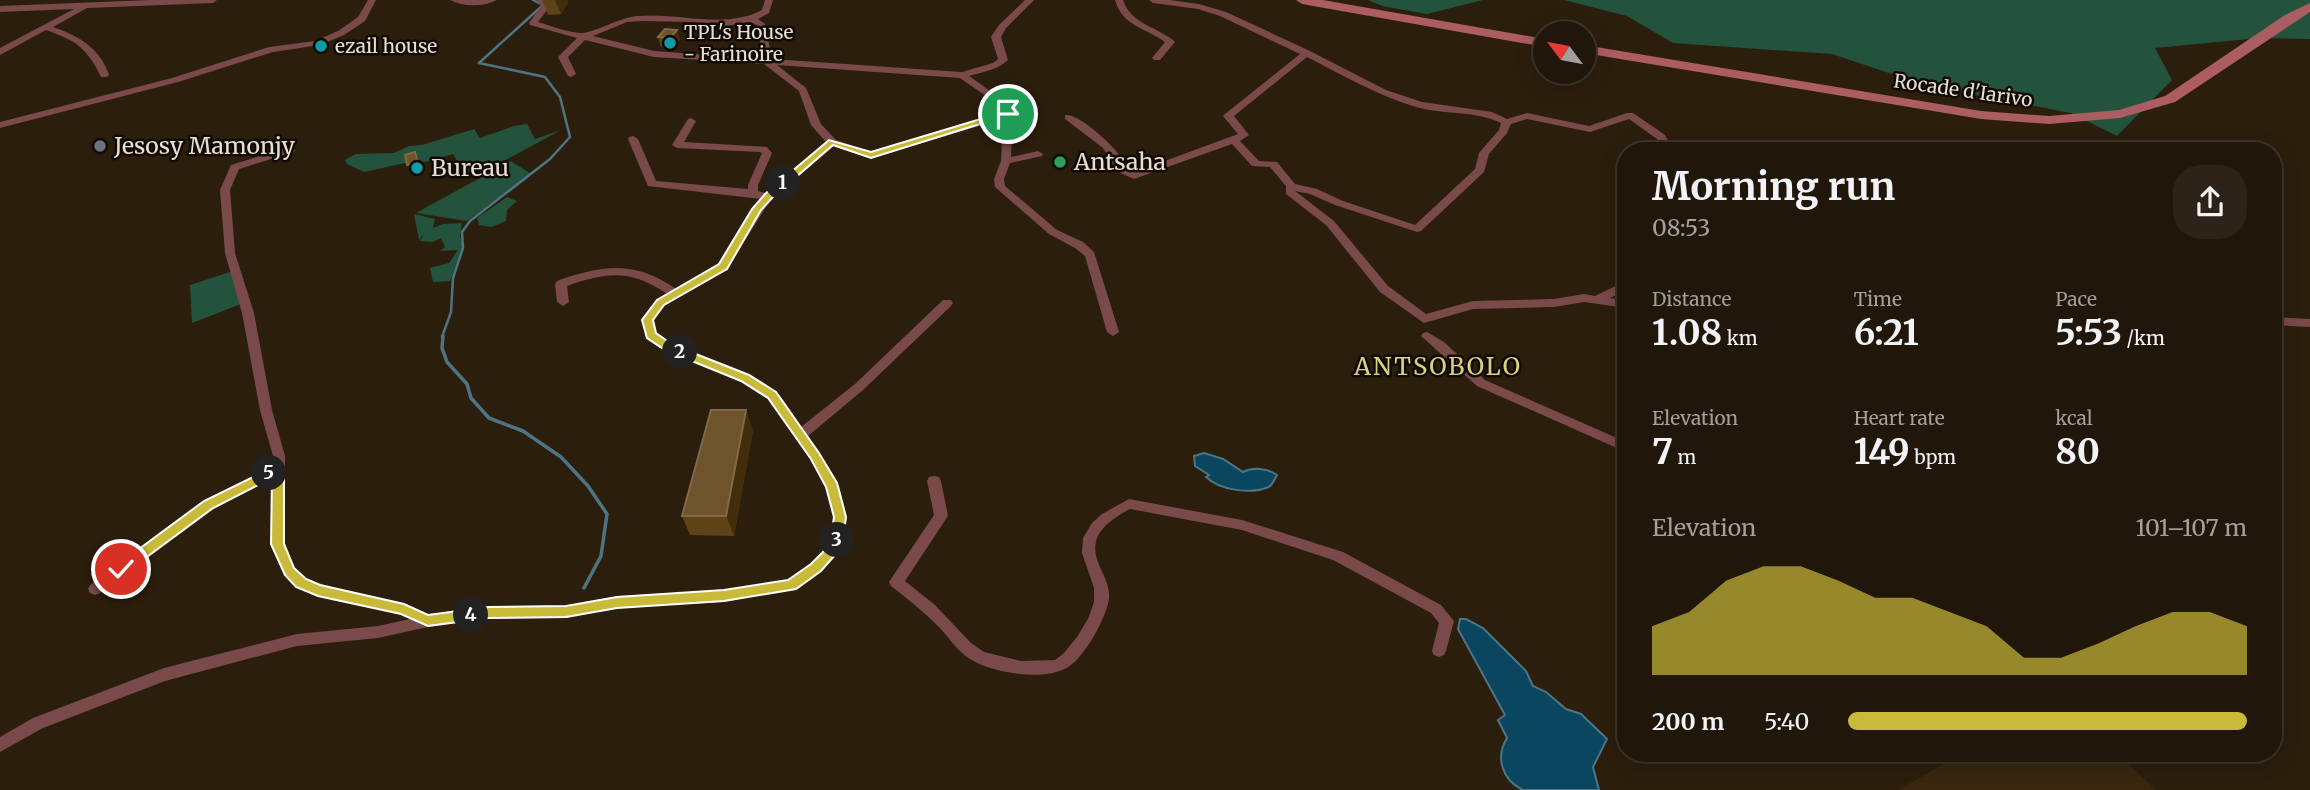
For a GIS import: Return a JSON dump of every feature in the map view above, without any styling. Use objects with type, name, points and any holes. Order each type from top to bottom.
[{"type":"main road","points":[[1302,0],[1533,41]]},
{"type":"main road","points":[[1325,0],[1533,35]]},
{"type":"main road","name":"Rocade d'Iarivo","points":[[1596,45],[1961,106],[2025,113],[2071,113],[2126,105],[2161,92],[2304,0]]},
{"type":"main road","name":"Rocade d'Iarivo","points":[[1596,51],[1981,115],[2049,120],[2088,118],[2120,114],[2170,99],[2289,18],[2310,7]]},
{"type":"street","points":[[26,6],[35,0]]},
{"type":"street","points":[[0,52],[99,0]]},
{"type":"street","points":[[0,9],[214,0]]},
{"type":"street","points":[[0,125],[272,49],[317,43],[341,33],[362,19],[372,0]]},
{"type":"street","points":[[454,0],[481,3],[493,0]]},
{"type":"street","points":[[541,0],[546,6],[533,23],[654,54],[962,75],[996,65],[1003,60],[996,37],[1002,27],[1030,0]]},
{"type":"street","points":[[571,74],[564,57],[583,37],[625,20],[641,18],[727,23],[751,19],[766,11],[769,0]]},
{"type":"street","points":[[1119,0],[1120,6],[1132,22],[1170,42],[1157,58]]},
{"type":"street","points":[[1153,0],[1199,7],[1223,15],[1305,52],[1383,92],[1420,105],[1492,115],[1506,122],[1527,116],[1590,129],[1630,115],[1661,136],[1664,142]]},
{"type":"street","points":[[751,19],[761,24],[768,63],[803,90],[816,125],[832,142],[871,155],[1008,114],[1012,110],[962,75]]},
{"type":"street","points":[[48,28],[71,35],[96,52],[104,75]]},
{"type":"street","points":[[1068,117],[1106,143],[1122,170],[1134,176],[1244,135],[1228,116],[1305,52]]},
{"type":"street","points":[[1008,114],[1006,161],[999,179],[1000,187],[1053,232],[1079,245],[1090,255],[1113,332]]},
{"type":"street","points":[[691,121],[677,145],[763,149],[767,153],[753,185],[753,193]]},
{"type":"street","points":[[1234,140],[1256,164],[1273,164],[1291,186],[1314,191],[1339,203],[1417,229],[1480,170],[1484,153],[1504,131],[1506,122]]},
{"type":"street","points":[[633,139],[652,184],[753,193],[767,197]]},
{"type":"street","points":[[0,745],[38,723],[164,675],[297,640],[378,632],[428,621],[488,613],[566,612],[617,602],[724,596],[791,585],[816,568],[836,547],[840,517],[832,486],[800,435],[772,395],[760,385],[669,348],[651,335],[648,320],[652,311],[674,293],[723,266],[767,197],[832,142]]},
{"type":"street","points":[[290,150],[235,167],[225,190],[230,253],[248,313],[266,410],[279,456],[278,544],[289,572],[301,583],[318,590],[404,609],[428,621]]},
{"type":"street","points":[[1006,161],[1038,154]]},
{"type":"street","points":[[1291,186],[1290,192],[1295,198],[1330,223],[1384,289],[1424,319],[1473,305],[1554,303],[1584,298],[1617,303]]},
{"type":"street","points":[[563,302],[561,284],[606,270],[650,276],[674,293]]},
{"type":"street","points":[[1596,300],[1617,290]]},
{"type":"street","points":[[800,435],[859,387],[947,303]]},
{"type":"street","points":[[2282,321],[2310,323]]},
{"type":"street","points":[[1427,336],[1481,383],[1617,443]]},
{"type":"street","points":[[95,589],[209,505],[278,469]]},
{"type":"street","points":[[934,481],[941,516],[896,582],[922,602],[965,649],[983,660],[1002,666],[1048,666],[1061,664],[1073,653],[1100,610],[1102,594],[1087,554],[1090,537],[1116,509],[1129,505],[1242,525],[1338,556],[1436,609],[1447,621],[1439,651]]},
{"type":"shaded area","points":[[1947,762],[2126,762],[2156,790],[1899,790]]},
{"type":"green space","points":[[1368,0],[1483,0],[1427,14],[1382,6]]},
{"type":"green space","points":[[1564,0],[2310,0],[2310,39],[2259,38],[2155,48],[2172,80],[2117,136],[2071,113],[1925,85],[1832,54],[1673,43],[1627,16]]},
{"type":"green space","points":[[527,124],[535,139],[561,130],[476,176],[464,173],[453,154],[425,162],[419,160],[364,172],[347,164],[345,160],[356,154],[394,153],[409,146],[422,145],[474,129],[480,138]]},
{"type":"green space","points":[[511,161],[531,174],[467,221],[416,213]]},
{"type":"green space","points":[[507,197],[517,201],[507,210],[506,221],[491,227],[479,225],[477,218]]},
{"type":"green space","points":[[414,214],[435,219],[433,228],[443,224],[462,223],[460,236],[463,246],[450,281],[433,282],[430,268],[449,263],[458,250],[440,251],[445,247],[441,238],[433,242],[420,241],[424,234],[419,240]]},
{"type":"green space","points":[[233,271],[241,304],[192,323],[190,285]]},
{"type":"water","points":[[1204,453],[1223,459],[1243,472],[1260,469],[1277,475],[1270,486],[1259,490],[1226,488],[1206,477],[1209,475],[1195,466],[1194,456]]},
{"type":"water","points":[[1460,619],[1466,619],[1483,628],[1526,671],[1533,686],[1546,692],[1566,709],[1581,714],[1607,739],[1593,767],[1599,790],[1523,790],[1510,780],[1501,760],[1507,738],[1498,720],[1505,715],[1458,629]]},
{"type":"building","points":[[665,29],[677,30],[670,38],[658,37]]},
{"type":"building","points":[[415,152],[418,162],[407,165],[405,155]]},
{"type":"building","points":[[711,410],[746,410],[726,516],[682,516]]},
{"type":"waterway","points":[[442,337],[451,312],[453,278],[463,248],[462,232],[470,221],[550,159],[570,137],[560,97],[545,77],[479,63],[543,5],[533,0]]},
{"type":"waterway","points":[[443,336],[442,348],[447,362],[467,384],[471,398],[489,418],[523,431],[561,457],[588,486],[607,514],[601,556],[584,588]]},
{"type":"place","name":"TPL's House - Farinoire","points":[[670,43]]},
{"type":"place","name":"ezail house","points":[[321,46]]},
{"type":"place","name":"Jesosy Mamonjy","points":[[100,146]]},
{"type":"place","name":"Antsaha","points":[[1060,162]]},
{"type":"place","name":"Bureau","points":[[417,168]]},
{"type":"district","name":"ANTSOBOLO","points":[[1438,367]]},
{"type":"route","points":[[121,569],[209,505],[278,469],[278,544],[289,572],[301,583],[318,590],[404,609],[428,621],[488,613],[566,612],[617,602],[724,596],[791,585],[816,568],[836,547],[840,517],[832,486],[815,456],[772,395],[745,378],[669,348],[651,335],[648,320],[652,311],[676,292],[723,266],[757,209],[768,196],[832,142],[871,155],[1008,114]]}]
